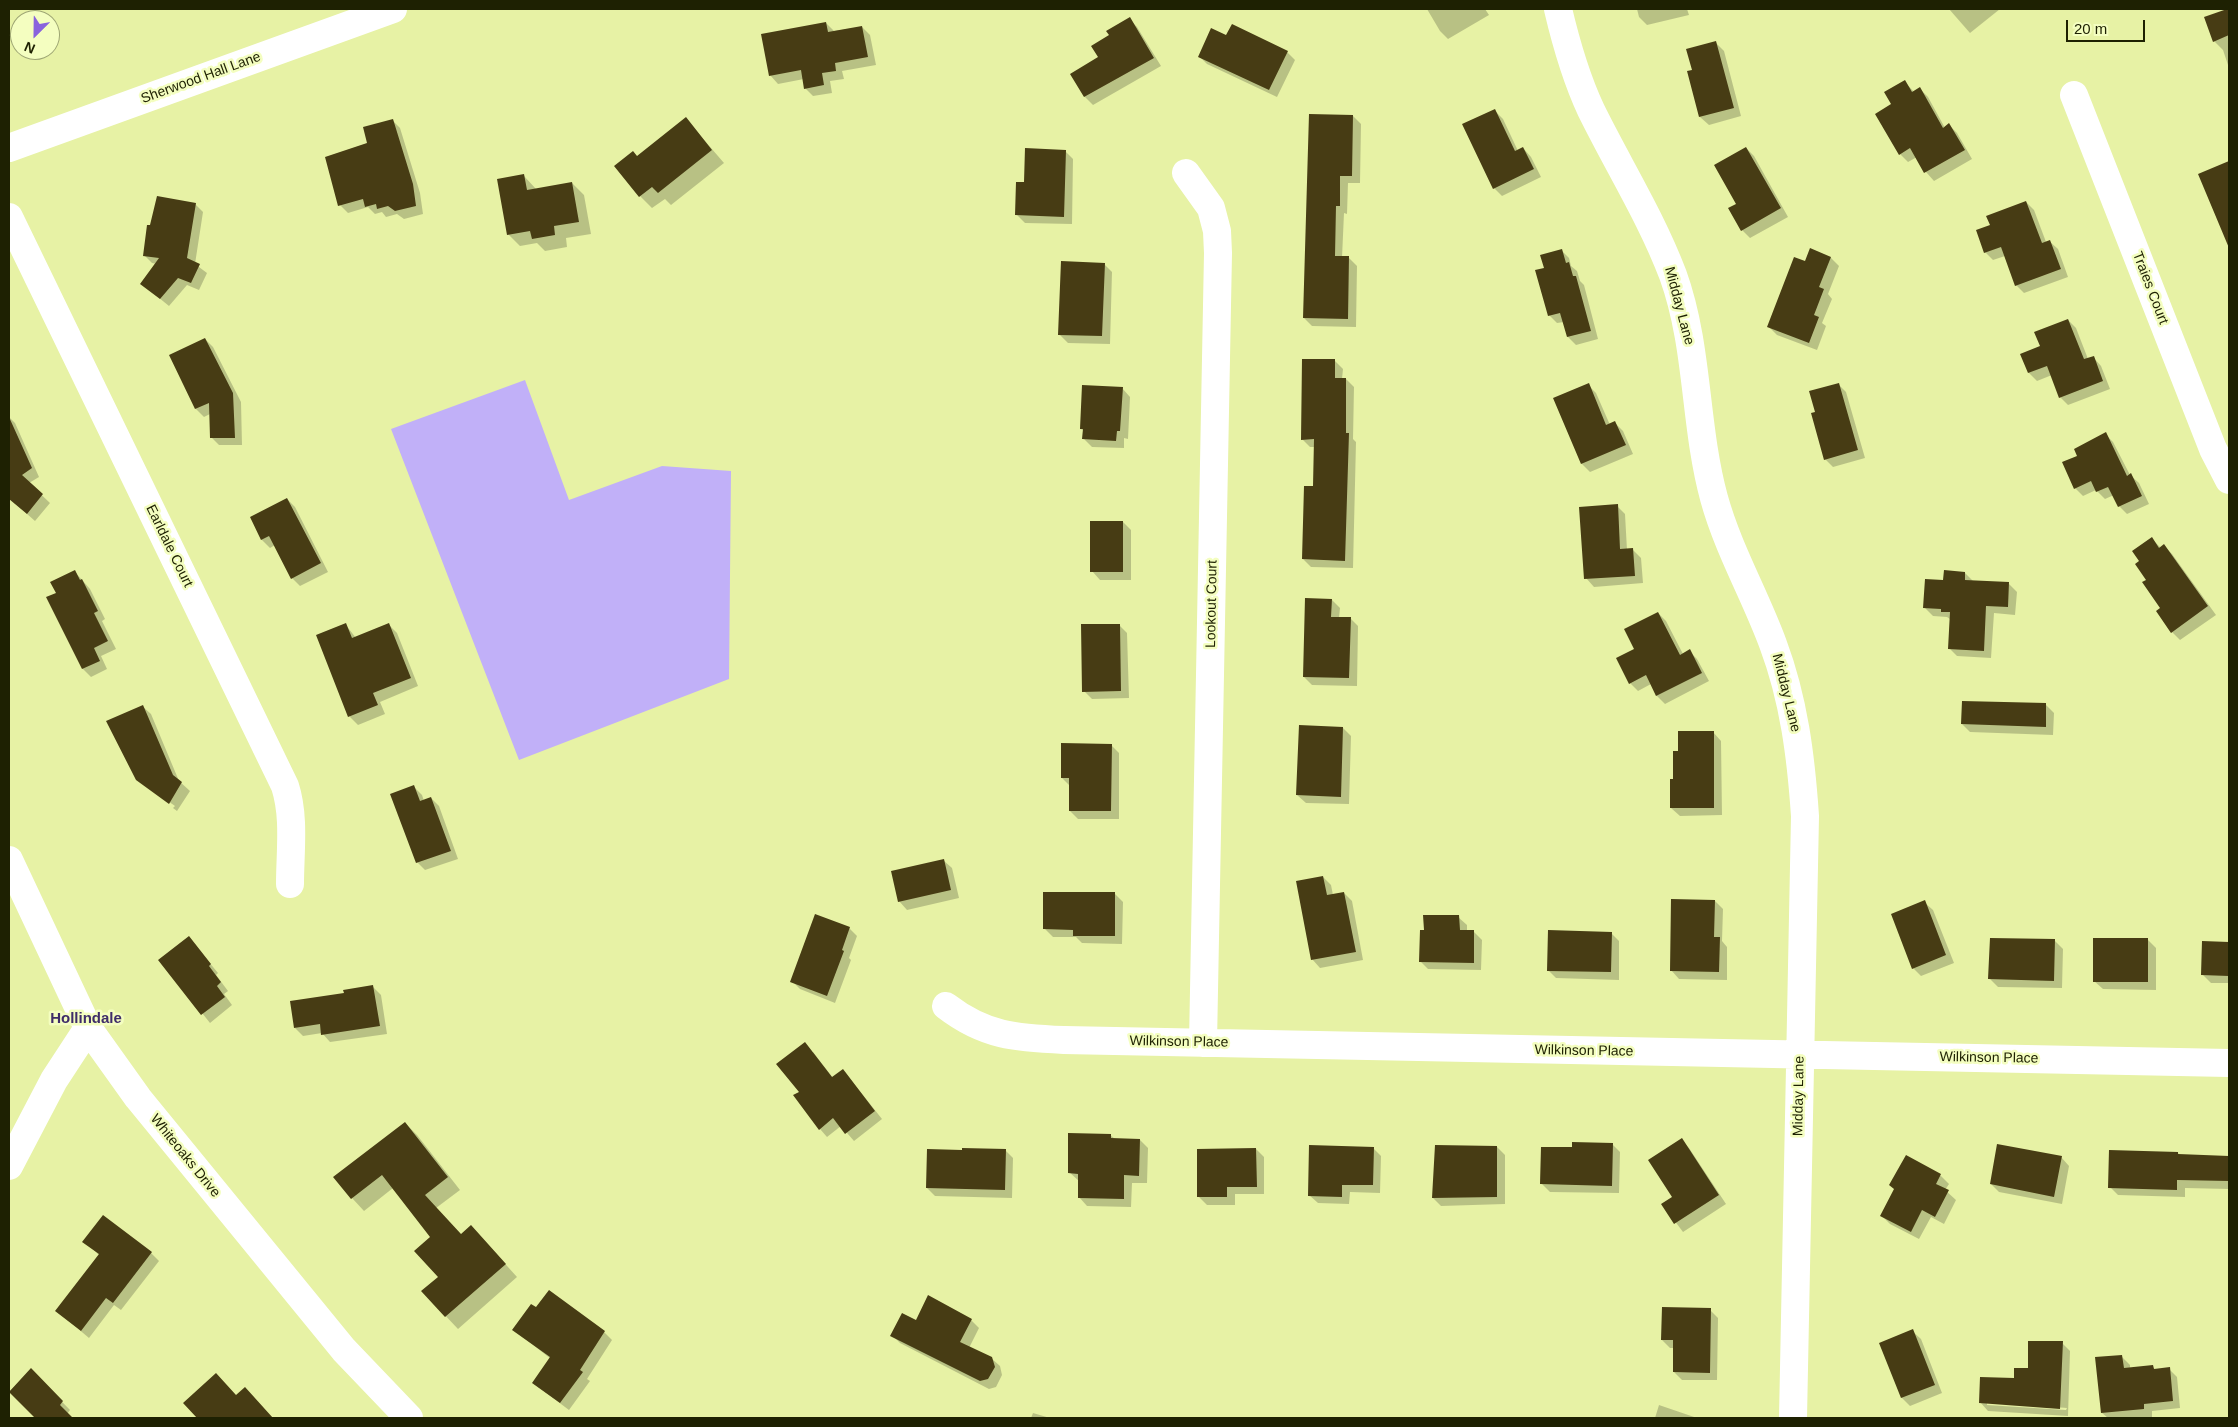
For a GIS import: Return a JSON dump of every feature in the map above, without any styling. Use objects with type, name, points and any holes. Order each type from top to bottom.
[{"type":"street","name":"Sherwood Hall Lane","points":[[9,148],[393,9]]},
{"type":"street","name":"Midday Lane","points":[[1558,9],[1565,39],[1590,109],[1647,214],[1673,277],[1689,338],[1701,440],[1714,498],[1734,556],[1774,645],[1794,713],[1802,761],[1805,816],[1793,1418]]},
{"type":"street","name":"Traies Court","points":[[2074,95],[2213,448],[2229,480]]},
{"type":"street","name":"Lookout Court","points":[[1186,173],[1210,208],[1216,231],[1218,253],[1203,1043]]},
{"type":"street","name":"Earldale Court","points":[[9,217],[285,786],[289,800],[291,820],[290,884]]},
{"type":"street","name":"Whiteoaks Drive","points":[[9,860],[88,1028],[150,1114],[344,1350],[409,1418]]},
{"type":"street","name":"Wilkinson Place","points":[[946,1006],[964,1020],[1013,1038],[2229,1063]]},
{"type":"street","points":[[9,1166],[54,1080],[88,1028]]},
{"type":"shaded area","points":[[525,380],[569,500],[662,466],[731,471],[729,679],[519,760],[391,429]]},
{"type":"building","points":[[2229,9],[2229,35],[2213,42],[2204,17]]},
{"type":"building","points":[[1130,17],[1154,58],[1084,97],[1070,74],[1098,57],[1091,46],[1109,35],[1106,31]]},
{"type":"building","points":[[826,22],[828,32],[862,26],[868,57],[835,63],[836,71],[822,73],[824,85],[804,89],[801,70],[769,76],[761,34]]},
{"type":"building","points":[[1232,24],[1288,51],[1269,90],[1198,57],[1211,28],[1226,35]]},
{"type":"building","points":[[1716,41],[1734,108],[1699,117],[1687,71],[1692,70],[1686,49]]},
{"type":"building","points":[[1905,80],[1912,92],[1920,87],[1943,128],[1949,123],[1965,150],[1924,173],[1910,148],[1899,155],[1875,114],[1891,104],[1884,92]]},
{"type":"building","points":[[1495,109],[1515,151],[1523,147],[1534,169],[1493,189],[1462,124]]},
{"type":"building","points":[[1309,114],[1353,115],[1352,176],[1340,176],[1340,206],[1336,206],[1335,256],[1349,256],[1348,319],[1303,318]]},
{"type":"building","points":[[686,117],[712,150],[658,193],[652,187],[639,197],[614,166],[633,151],[637,156]]},
{"type":"building","points":[[393,119],[413,184],[416,206],[395,211],[388,206],[377,209],[376,204],[365,207],[363,199],[338,206],[325,157],[367,143],[363,127]]},
{"type":"building","points":[[1746,147],[1781,208],[1741,231],[1728,208],[1736,204],[1714,165]]},
{"type":"building","points":[[1025,148],[1066,150],[1064,217],[1015,215],[1016,182],[1024,182]]},
{"type":"building","points":[[2229,161],[2229,248],[2198,174]]},
{"type":"building","points":[[524,174],[527,190],[572,182],[579,222],[554,226],[555,235],[532,239],[530,231],[507,235],[497,179]]},
{"type":"building","points":[[157,196],[196,203],[187,258],[200,264],[191,283],[178,278],[160,299],[140,284],[159,258],[143,256],[147,225],[150,225]]},
{"type":"building","points":[[2026,201],[2042,243],[2050,240],[2061,269],[2015,286],[2001,247],[1984,253],[1976,230],[1990,225],[1986,216]]},
{"type":"building","points":[[1810,248],[1831,257],[1819,287],[1824,289],[1814,315],[1819,317],[1809,343],[1767,327],[1794,257],[1805,261]]},
{"type":"building","points":[[1562,249],[1566,263],[1569,262],[1573,276],[1576,276],[1591,331],[1567,337],[1560,313],[1548,316],[1535,270],[1544,268],[1540,255]]},
{"type":"building","points":[[1061,261],[1105,263],[1102,336],[1058,335]]},
{"type":"building","points":[[2068,319],[2084,359],[2094,356],[2103,381],[2059,398],[2047,366],[2028,373],[2020,354],[2040,346],[2034,332]]},
{"type":"building","points":[[205,338],[233,393],[235,438],[210,438],[209,403],[195,409],[169,355]]},
{"type":"building","points":[[1302,359],[1335,359],[1335,378],[1346,378],[1346,433],[1349,433],[1345,561],[1302,559],[1304,486],[1313,486],[1314,439],[1301,440]]},
{"type":"building","points":[[1589,383],[1606,425],[1615,421],[1626,445],[1581,464],[1553,398]]},
{"type":"building","points":[[1839,383],[1858,450],[1824,460],[1811,413],[1815,412],[1809,391]]},
{"type":"building","points":[[1082,385],[1123,387],[1120,431],[1117,431],[1116,441],[1082,439],[1083,429],[1080,429]]},
{"type":"building","points":[[9,417],[32,468],[22,475],[43,494],[27,514],[9,499]]},
{"type":"building","points":[[2106,432],[2127,476],[2131,473],[2142,496],[2118,507],[2108,487],[2096,492],[2091,481],[2074,489],[2062,462],[2077,456],[2074,449]]},
{"type":"building","points":[[287,498],[321,563],[291,579],[269,536],[261,540],[250,517]]},
{"type":"building","points":[[1618,504],[1620,549],[1633,548],[1635,576],[1584,579],[1579,507]]},
{"type":"building","points":[[1090,521],[1123,521],[1123,572],[1090,572]]},
{"type":"building","points":[[2152,537],[2159,548],[2164,544],[2208,606],[2171,633],[2156,611],[2160,608],[2142,582],[2146,580],[2135,564],[2139,561],[2132,551]]},
{"type":"building","points":[[75,570],[80,580],[82,579],[98,611],[94,613],[108,641],[94,648],[100,661],[82,669],[46,597],[56,593],[50,582]]},
{"type":"building","points":[[1944,570],[1965,572],[1965,580],[2009,582],[2008,607],[1986,606],[1984,651],[1948,649],[1950,612],[1941,612],[1941,609],[1923,608],[1925,579],[1943,580]]},
{"type":"building","points":[[1305,598],[1332,599],[1331,617],[1351,617],[1349,678],[1303,677]]},
{"type":"building","points":[[1658,612],[1680,655],[1690,649],[1702,673],[1656,696],[1646,675],[1629,684],[1616,658],[1634,649],[1624,629]]},
{"type":"building","points":[[346,623],[352,638],[389,623],[411,678],[373,693],[378,705],[348,717],[316,635]]},
{"type":"building","points":[[1081,624],[1120,624],[1121,691],[1082,692]]},
{"type":"building","points":[[1962,701],[2046,703],[2046,727],[1961,724]]},
{"type":"building","points":[[143,705],[173,775],[182,782],[169,804],[136,780],[106,721]]},
{"type":"building","points":[[1299,725],[1343,727],[1341,797],[1296,795]]},
{"type":"building","points":[[1678,731],[1714,731],[1714,808],[1670,808],[1670,779],[1673,779],[1673,751],[1678,751]]},
{"type":"building","points":[[1061,743],[1112,744],[1111,811],[1069,811],[1069,778],[1061,778]]},
{"type":"building","points":[[414,785],[420,801],[431,797],[451,851],[416,863],[390,794]]},
{"type":"building","points":[[944,859],[951,890],[898,902],[891,871]]},
{"type":"building","points":[[1323,876],[1327,895],[1344,892],[1356,952],[1311,960],[1296,881]]},
{"type":"building","points":[[1043,892],[1115,892],[1115,936],[1073,936],[1073,930],[1043,929]]},
{"type":"building","points":[[1671,899],[1715,900],[1714,937],[1720,937],[1719,972],[1670,971]]},
{"type":"building","points":[[1925,900],[1946,955],[1912,969],[1891,914]]},
{"type":"building","points":[[815,914],[850,927],[842,950],[844,951],[827,996],[790,982]]},
{"type":"building","points":[[1423,915],[1459,915],[1460,930],[1474,930],[1474,963],[1419,962],[1420,930],[1424,930]]},
{"type":"building","points":[[1548,930],[1612,932],[1611,972],[1547,971]]},
{"type":"building","points":[[189,936],[211,964],[209,966],[221,982],[217,986],[225,997],[201,1015],[158,960]]},
{"type":"building","points":[[1990,938],[2055,939],[2054,981],[1988,979]]},
{"type":"building","points":[[2093,938],[2148,938],[2148,982],[2093,982]]},
{"type":"building","points":[[2202,941],[2229,942],[2229,976],[2201,975]]},
{"type":"building","points":[[373,985],[380,1026],[321,1035],[320,1024],[294,1028],[290,1001],[344,993],[343,990]]},
{"type":"building","points":[[805,1042],[832,1077],[843,1069],[875,1111],[845,1134],[833,1118],[819,1130],[793,1095],[799,1092],[776,1064]]},
{"type":"building","points":[[405,1122],[448,1177],[425,1195],[461,1234],[471,1225],[506,1264],[445,1317],[421,1291],[438,1277],[414,1251],[430,1237],[382,1175],[351,1199],[333,1177]]},
{"type":"building","points":[[1068,1133],[1111,1134],[1111,1138],[1140,1139],[1139,1176],[1124,1175],[1124,1199],[1078,1198],[1078,1174],[1068,1173]]},
{"type":"building","points":[[1682,1138],[1719,1195],[1674,1224],[1661,1204],[1672,1197],[1648,1160]]},
{"type":"building","points":[[1572,1142],[1613,1143],[1612,1186],[1540,1184],[1541,1147],[1572,1147]]},
{"type":"building","points":[[1997,1144],[2062,1156],[2054,1197],[1990,1184]]},
{"type":"building","points":[[1309,1145],[1374,1147],[1373,1185],[1342,1185],[1342,1197],[1308,1196]]},
{"type":"building","points":[[1435,1145],[1497,1146],[1497,1197],[1432,1198]]},
{"type":"building","points":[[962,1148],[1006,1149],[1005,1190],[926,1188],[927,1149],[962,1150]]},
{"type":"building","points":[[1256,1148],[1257,1187],[1227,1187],[1227,1197],[1197,1197],[1197,1149]]},
{"type":"building","points":[[2109,1150],[2229,1156],[2229,1181],[2177,1180],[2177,1190],[2108,1188]]},
{"type":"building","points":[[1906,1155],[1941,1174],[1936,1184],[1949,1190],[1935,1217],[1922,1210],[1911,1232],[1880,1216],[1894,1189],[1889,1185]]},
{"type":"building","points":[[103,1215],[152,1252],[113,1303],[106,1298],[81,1331],[55,1311],[99,1254],[82,1242]]},
{"type":"building","points":[[549,1290],[605,1331],[580,1370],[583,1372],[560,1403],[532,1383],[550,1357],[512,1330],[531,1304],[536,1307]]},
{"type":"building","points":[[928,1295],[972,1319],[960,1342],[992,1357],[995,1367],[988,1379],[980,1381],[890,1336],[902,1313],[916,1320]]},
{"type":"building","points":[[1662,1307],[1711,1308],[1710,1373],[1673,1372],[1673,1340],[1661,1340]]},
{"type":"building","points":[[1913,1329],[1935,1385],[1901,1398],[1879,1343]]},
{"type":"building","points":[[2028,1341],[2063,1341],[2060,1409],[1979,1403],[1980,1377],[2014,1378],[2014,1368],[2028,1368]]},
{"type":"building","points":[[2122,1355],[2124,1368],[2153,1365],[2154,1369],[2170,1367],[2173,1401],[2144,1404],[2144,1409],[2101,1413],[2095,1357]]},
{"type":"building","points":[[31,1368],[63,1401],[60,1405],[73,1418],[35,1418],[9,1392]]},
{"type":"building","points":[[216,1373],[236,1395],[245,1387],[273,1418],[197,1418],[183,1403]]},
{"type":"district","name":"Hollindale","points":[[86,1019]]}]
